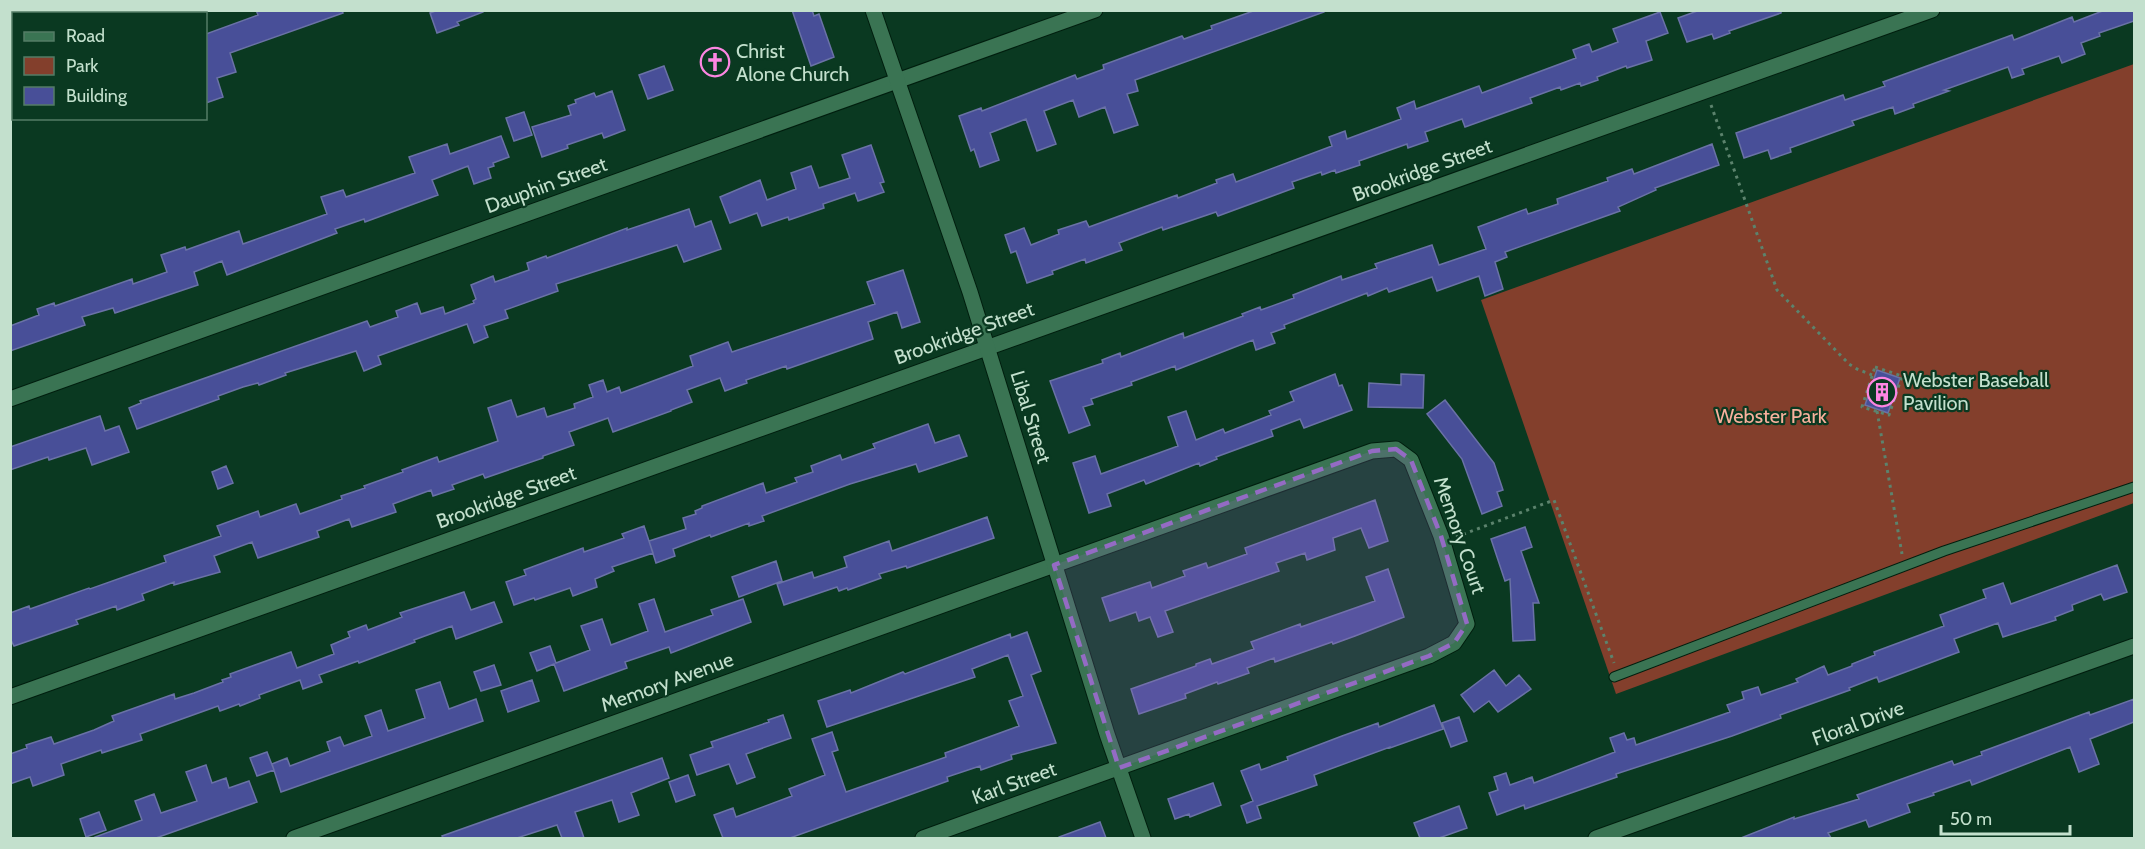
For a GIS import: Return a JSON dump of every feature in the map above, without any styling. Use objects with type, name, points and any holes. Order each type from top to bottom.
[{"type":"street","name":"Libal Street","points":[[873,10],[987,347],[1054,565],[1143,838]]},
{"type":"street","name":"Dauphin Street","points":[[10,399],[1095,10]]},
{"type":"street","name":"Brookridge Street","points":[[10,697],[1932,10]]},
{"type":"street","name":"Memory Court","points":[[1054,565],[1372,451],[1396,449],[1411,460],[1443,542],[1467,624],[1454,643],[1429,656],[1119,768]]},
{"type":"street","name":"Memory Avenue","points":[[294,838],[1054,565]]},
{"type":"street","name":"Floral Drive","points":[[1596,838],[2134,646]]},
{"type":"street","name":"Karl Street","points":[[923,838],[1119,768]]},
{"type":"lane","points":[[1616,676],[1944,551],[2134,488]]},
{"type":"path","points":[[1706,92],[1777,290],[1850,364],[1872,375]]},
{"type":"path","points":[[1875,367],[1902,376],[1889,415],[1877,411],[1862,406],[1875,367]]},
{"type":"path","points":[[1877,411],[1900,546]]},
{"type":"path","points":[[1443,542],[1554,500],[1616,676]]},
{"type":"highlighted area","points":[[1396,449],[1411,460],[1441,536],[1467,624],[1454,643],[1429,656],[1119,768],[1054,565],[1372,451]]},
{"type":"green space","name":"Webster Park","points":[[2134,64],[2134,503],[1616,694],[1481,300]]},
{"type":"building","points":[[256,10],[342,10],[343,13],[230,53],[236,72],[217,78],[223,97],[207,103],[207,34],[258,15]]},
{"type":"building","points":[[438,10],[483,10],[483,12],[457,22],[459,25],[437,33],[430,13]]},
{"type":"building","points":[[792,10],[812,10],[814,16],[819,14],[834,57],[811,66]]},
{"type":"building","points":[[1256,10],[1324,10],[1324,12],[1135,80],[1138,91],[1127,94],[1138,125],[1114,133],[1105,107],[1079,117],[1073,100],[1044,111],[1056,144],[1037,151],[1026,119],[990,133],[999,160],[980,167],[974,149],[971,151],[959,116],[981,108],[982,111],[1075,75],[1077,79],[1104,69],[1103,65],[1182,36],[1184,39],[1212,29],[1211,26]]},
{"type":"building","points":[[1700,10],[1781,10],[1781,13],[1729,31],[1730,33],[1714,39],[1712,34],[1687,42],[1678,18]]},
{"type":"building","points":[[2105,10],[2134,10],[2134,21],[2099,33],[2100,36],[2081,43],[2085,54],[2062,63],[2059,56],[2022,69],[2024,74],[2012,78],[2008,67],[1944,90],[1949,91],[1913,104],[1914,107],[1895,114],[1893,107],[1852,121],[1854,125],[1790,148],[1791,152],[1771,159],[1768,150],[1744,158],[1736,133],[1843,95],[1845,100],[1885,86],[1883,82],[2012,35],[2014,40],[2072,17],[2074,22]]},
{"type":"building","points":[[1660,12],[1668,33],[1646,41],[1652,60],[1627,68],[1626,66],[1581,86],[1580,83],[1561,90],[1560,87],[1530,98],[1532,103],[1465,127],[1462,119],[1425,132],[1428,141],[1408,148],[1407,144],[1359,161],[1360,165],[1336,173],[1335,170],[1322,175],[1321,172],[1292,182],[1294,188],[1218,216],[1216,212],[1163,230],[1162,227],[1119,243],[1122,250],[1086,263],[1085,259],[1027,283],[1016,251],[1011,253],[1005,235],[1024,228],[1031,245],[1059,234],[1058,230],[1086,221],[1089,227],[1177,195],[1178,198],[1217,183],[1216,180],[1233,174],[1236,182],[1332,146],[1329,137],[1345,131],[1347,139],[1401,119],[1397,108],[1414,101],[1416,109],[1479,86],[1482,93],[1576,58],[1573,50],[1589,44],[1592,52],[1618,42],[1613,29]]},
{"type":"building","points":[[664,66],[673,90],[648,99],[639,75]]},
{"type":"building","points":[[612,91],[625,130],[604,138],[602,133],[567,145],[568,148],[542,157],[532,127],[571,115],[568,106],[576,103],[575,100],[594,93],[596,97]]},
{"type":"building","points":[[524,112],[532,135],[514,141],[506,118]]},
{"type":"building","points":[[501,136],[509,157],[493,163],[494,166],[488,168],[491,178],[474,184],[468,166],[432,180],[438,195],[365,222],[364,219],[335,229],[337,233],[227,275],[222,261],[194,272],[198,285],[115,313],[113,308],[82,317],[85,325],[10,351],[10,326],[39,315],[37,309],[54,303],[55,306],[132,279],[133,284],[167,272],[161,255],[185,247],[186,250],[239,231],[243,244],[327,214],[321,197],[343,190],[346,197],[415,173],[409,157],[447,144],[450,154]]},
{"type":"building","points":[[1712,144],[1719,165],[1655,188],[1656,190],[1618,207],[1620,211],[1505,252],[1507,257],[1495,262],[1503,289],[1485,296],[1479,276],[1437,291],[1432,277],[1389,292],[1387,288],[1368,296],[1367,293],[1284,325],[1285,328],[1271,333],[1275,343],[1256,350],[1253,340],[1176,370],[1175,366],[1131,382],[1132,385],[1091,399],[1093,404],[1083,407],[1090,425],[1069,433],[1050,381],[1103,363],[1102,360],[1120,353],[1121,357],[1183,333],[1184,338],[1243,316],[1242,314],[1260,307],[1261,310],[1294,298],[1293,295],[1341,276],[1342,280],[1377,268],[1375,264],[1432,245],[1439,265],[1486,249],[1478,227],[1526,209],[1528,214],[1558,204],[1557,199],[1608,181],[1607,178],[1632,169],[1634,174]]},
{"type":"building","points":[[871,145],[884,182],[880,183],[884,192],[858,201],[855,193],[823,204],[824,208],[762,226],[757,213],[730,223],[720,197],[760,180],[767,200],[796,189],[791,173],[811,166],[819,188],[850,178],[842,155]]},
{"type":"building","points":[[689,209],[695,227],[711,221],[721,249],[684,262],[677,245],[556,284],[558,291],[505,310],[508,318],[484,326],[488,337],[474,343],[467,324],[378,356],[381,364],[364,371],[356,351],[285,373],[286,375],[259,385],[258,383],[243,387],[218,396],[219,399],[137,429],[129,408],[141,403],[140,401],[367,321],[370,327],[398,317],[396,311],[417,303],[421,314],[443,307],[445,314],[474,303],[476,299],[471,285],[493,276],[495,282],[529,270],[527,263]]},
{"type":"building","points":[[903,270],[920,322],[902,328],[897,312],[868,322],[873,339],[787,369],[786,366],[746,380],[747,383],[725,391],[720,378],[687,390],[692,402],[671,411],[613,432],[608,418],[569,432],[574,445],[485,478],[483,474],[452,485],[454,489],[433,496],[431,490],[393,504],[396,512],[352,527],[349,519],[317,531],[319,537],[258,558],[252,542],[214,556],[220,572],[174,585],[174,582],[142,594],[144,600],[117,610],[116,606],[76,620],[78,624],[14,646],[10,638],[10,613],[29,606],[30,609],[166,562],[164,556],[221,536],[217,526],[258,511],[260,517],[296,504],[300,514],[342,499],[341,496],[437,457],[439,462],[498,441],[488,408],[511,400],[517,417],[544,408],[547,417],[575,408],[574,404],[593,397],[589,385],[603,380],[607,392],[619,387],[621,393],[693,366],[690,356],[728,342],[732,352],[875,304],[867,282]]},
{"type":"building","name":"Webster Baseball Pavilion","points":[[1877,370],[1900,378],[1888,413],[1865,405]]},
{"type":"building","points":[[1335,374],[1352,410],[1304,428],[1300,419],[1271,430],[1273,436],[1216,457],[1217,459],[1200,466],[1199,463],[1146,484],[1144,480],[1107,494],[1111,506],[1089,513],[1073,463],[1095,456],[1101,474],[1178,446],[1168,417],[1186,411],[1196,440],[1223,429],[1225,433],[1271,415],[1269,411],[1294,401],[1290,392]]},
{"type":"building","points":[[1401,374],[1424,375],[1423,408],[1368,407],[1369,383],[1401,385]]},
{"type":"building","points":[[1445,400],[1494,463],[1503,490],[1497,492],[1502,506],[1482,514],[1462,459],[1427,414]]},
{"type":"building","points":[[100,416],[105,431],[119,426],[129,452],[92,465],[86,448],[49,460],[48,457],[10,470],[10,447]]},
{"type":"building","points":[[928,424],[935,443],[959,435],[967,456],[919,472],[916,464],[850,484],[762,516],[764,521],[749,526],[749,523],[711,537],[710,535],[673,549],[675,556],[656,563],[649,541],[686,529],[683,518],[696,514],[695,511],[702,506],[763,483],[766,493],[797,482],[795,478],[813,472],[811,466],[840,455],[842,460],[875,448],[873,444]]},
{"type":"building","points":[[226,466],[233,483],[218,489],[212,472]]},
{"type":"building","points":[[1375,500],[1388,541],[1369,548],[1361,528],[1333,538],[1335,550],[1307,560],[1305,553],[1276,563],[1279,571],[1165,611],[1173,632],[1158,637],[1150,617],[1139,621],[1136,612],[1110,621],[1102,598],[1150,582],[1152,588],[1185,576],[1183,571],[1206,563],[1208,568],[1247,554],[1245,548]]},
{"type":"building","points":[[987,517],[994,538],[907,568],[906,566],[879,574],[881,578],[848,590],[847,588],[839,591],[837,587],[784,605],[777,584],[812,572],[814,578],[847,567],[844,557],[889,541],[892,551]]},
{"type":"building","points":[[644,526],[653,553],[612,567],[614,571],[595,579],[597,587],[573,596],[570,588],[514,605],[506,582],[526,575],[524,570],[583,548],[584,552],[624,538],[622,534]]},
{"type":"building","points":[[1525,527],[1532,547],[1521,551],[1539,603],[1533,603],[1535,640],[1513,641],[1510,579],[1505,581],[1491,539]]},
{"type":"building","points":[[776,561],[782,581],[739,597],[732,577]]},
{"type":"building","points":[[2117,565],[2127,592],[2104,600],[2101,594],[2072,605],[2073,610],[2055,617],[2056,620],[2003,637],[1998,623],[1954,639],[1959,652],[1879,682],[1877,677],[1849,688],[1850,690],[1780,715],[1781,718],[1616,774],[1617,777],[1525,809],[1524,805],[1497,815],[1489,793],[1498,790],[1494,777],[1506,773],[1510,785],[1532,777],[1534,783],[1615,752],[1610,738],[1624,733],[1627,740],[1634,738],[1636,745],[1730,712],[1727,705],[1744,699],[1742,692],[1758,687],[1761,695],[1798,682],[1796,679],[1824,666],[1828,675],[1852,666],[1852,664],[1875,655],[1874,652],[1944,626],[1940,615],[1986,598],[1983,590],[2003,583],[2011,604]]},
{"type":"building","points":[[1388,569],[1404,617],[1333,644],[1332,642],[1275,662],[1274,658],[1247,668],[1249,673],[1218,684],[1217,682],[1185,694],[1186,698],[1139,714],[1131,689],[1210,659],[1212,664],[1254,649],[1251,642],[1375,601],[1366,577]]},
{"type":"building","points":[[464,592],[471,610],[494,602],[502,622],[456,639],[452,626],[359,663],[358,661],[319,675],[322,682],[303,689],[300,680],[259,695],[260,698],[240,706],[239,704],[220,711],[218,706],[140,734],[142,740],[102,753],[101,750],[61,764],[64,775],[33,786],[30,777],[10,784],[10,754],[27,748],[26,745],[51,737],[54,744],[94,730],[114,721],[112,716],[174,694],[175,699],[194,693],[223,682],[222,680],[231,677],[230,674],[291,652],[297,668],[334,654],[331,645],[350,637],[348,632],[366,625],[368,630],[402,617],[400,613]]},
{"type":"building","points":[[654,599],[665,632],[713,615],[711,610],[743,599],[751,622],[671,653],[669,647],[625,662],[627,668],[564,691],[554,664],[537,671],[530,653],[550,646],[556,663],[590,650],[581,626],[602,619],[611,645],[648,631],[639,604]]},
{"type":"building","points":[[1027,632],[1041,671],[1031,675],[1056,743],[1011,755],[1012,759],[981,770],[980,766],[947,777],[948,781],[790,838],[723,838],[714,815],[733,808],[736,817],[792,796],[789,789],[825,775],[812,739],[832,732],[838,750],[832,752],[846,792],[946,757],[945,753],[1019,726],[1009,701],[1023,696],[1008,655],[972,669],[975,677],[827,727],[818,701],[850,690],[851,693],[1010,634],[1011,638]]},
{"type":"building","points":[[494,665],[501,685],[481,691],[474,672]]},
{"type":"building","points":[[1494,670],[1506,686],[1519,675],[1531,689],[1498,712],[1489,701],[1474,712],[1461,695]]},
{"type":"building","points":[[532,680],[539,701],[508,712],[501,691]]},
{"type":"building","points":[[440,682],[449,709],[476,699],[483,721],[281,792],[272,764],[287,758],[290,766],[330,751],[327,742],[340,737],[344,746],[372,736],[365,716],[381,710],[388,731],[425,718],[416,690]]},
{"type":"building","points":[[2134,699],[2134,722],[2090,739],[2099,764],[2079,772],[2070,747],[1972,785],[1970,780],[1933,793],[1934,795],[1907,804],[1910,812],[1869,827],[1866,820],[1828,833],[1831,838],[1741,838],[1794,817],[1794,819],[1859,799],[1857,795],[1952,761],[1954,765],[1982,755],[1981,752],[2089,712],[2090,715]]},
{"type":"building","points":[[1434,705],[1443,729],[1314,775],[1317,785],[1257,806],[1261,818],[1247,823],[1241,806],[1253,801],[1241,771],[1259,764],[1261,770],[1288,760],[1287,757],[1342,736],[1378,723],[1379,727]]},
{"type":"building","points":[[783,715],[791,738],[746,754],[755,777],[737,784],[729,764],[697,775],[690,755],[713,747],[711,742]]},
{"type":"building","points":[[1459,717],[1467,741],[1451,747],[1442,723]]},
{"type":"building","points":[[267,752],[274,770],[257,776],[250,758]]},
{"type":"building","points":[[662,758],[669,778],[631,793],[639,815],[619,822],[612,800],[575,812],[584,838],[562,838],[557,825],[517,838],[443,838],[442,836]]},
{"type":"building","points":[[206,765],[212,783],[226,778],[229,788],[249,781],[257,802],[156,838],[95,837],[142,820],[135,801],[154,794],[161,813],[197,801],[186,772]]},
{"type":"building","points":[[688,775],[695,795],[676,802],[669,782]]},
{"type":"building","points":[[1213,783],[1221,805],[1190,817],[1189,814],[1175,819],[1168,799]]},
{"type":"building","points":[[1459,806],[1467,828],[1439,838],[1420,838],[1414,823]]},
{"type":"building","points":[[99,812],[106,830],[86,837],[80,819]]},
{"type":"building","points":[[1100,822],[1106,838],[1059,838],[1059,837]]},
{"type":"place","name":"Christ Alone Church","points":[[715,62]]},
{"type":"place","name":"Webster Baseball Pavilion","points":[[1882,392]]}]
